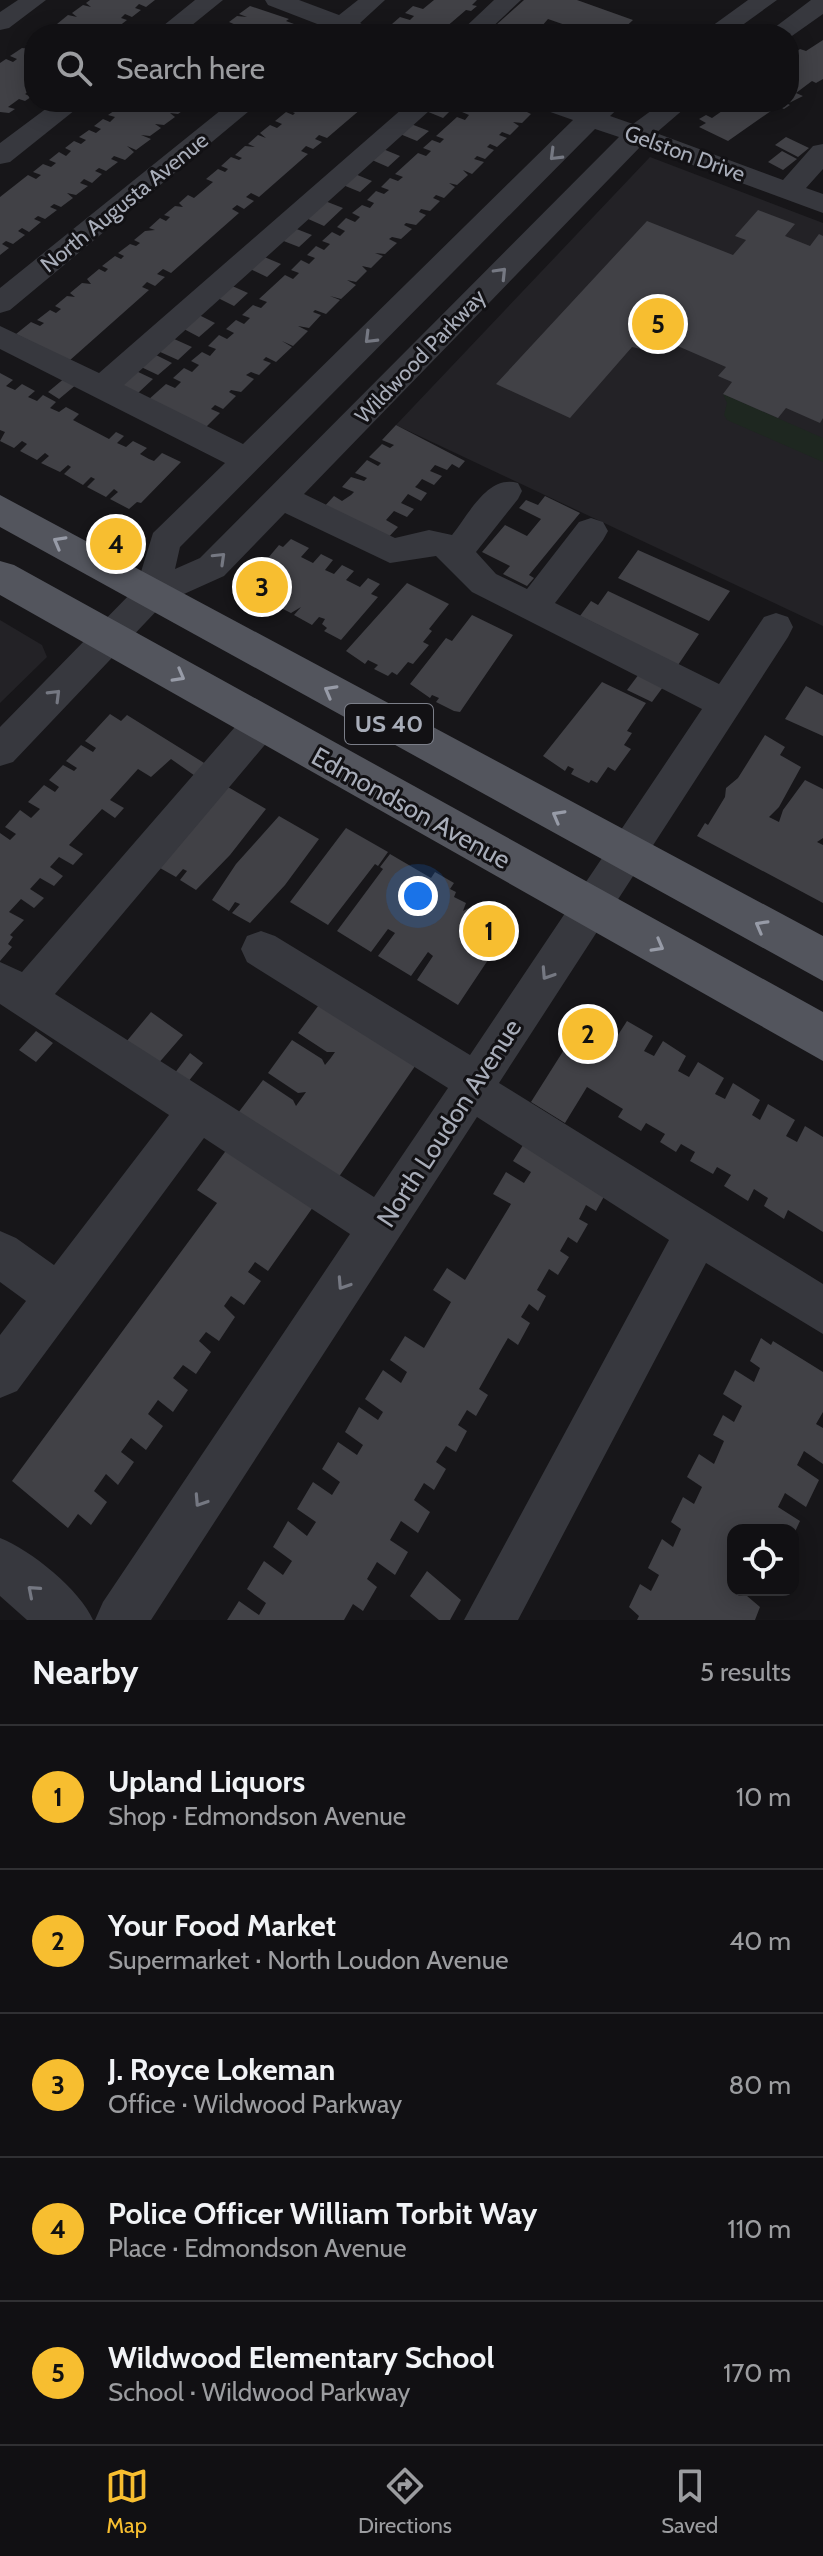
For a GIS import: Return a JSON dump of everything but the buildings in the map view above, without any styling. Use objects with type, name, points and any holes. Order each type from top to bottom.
[{"type":"main road","name":"US 40","points":[[0,509],[823,960]]},
{"type":"main road","name":"Edmondson Avenue","points":[[0,576],[823,1038]]},
{"type":"street","points":[[0,23],[34,0]]},
{"type":"street","points":[[179,24],[211,0]]},
{"type":"street","points":[[277,0],[327,24]]},
{"type":"street","points":[[343,24],[373,0]]},
{"type":"street","points":[[481,24],[509,0]]},
{"type":"street","points":[[728,24],[765,0]]},
{"type":"street","points":[[785,0],[820,8]]},
{"type":"street","points":[[794,24],[820,8]]},
{"type":"street","points":[[0,156],[59,112]]},
{"type":"street","name":"North Augusta Avenue","points":[[0,303],[235,112]]},
{"type":"street","points":[[102,387],[415,112]]},
{"type":"street","name":"Wildwood Parkway","points":[[152,594],[165,542],[600,112]]},
{"type":"street","name":"Gelston Drive","points":[[605,112],[636,135],[823,204]]},
{"type":"street","name":"Wildwood Parkway","points":[[0,751],[152,594],[212,567],[636,135],[666,112]]},
{"type":"street","points":[[788,191],[823,152]]},
{"type":"street","points":[[0,336],[247,460]]},
{"type":"street","points":[[457,552],[506,491]]},
{"type":"street","points":[[281,497],[390,550],[404,551],[430,542],[457,552],[477,578],[725,704]]},
{"type":"street","points":[[532,608],[591,531]]},
{"type":"street","name":"North Loudon Avenue","points":[[121,1620],[776,627]]},
{"type":"street","points":[[261,723],[8,989],[380,1227]]},
{"type":"street","points":[[261,949],[823,1311]]},
{"type":"street","points":[[0,1374],[199,1110]]},
{"type":"street","points":[[490,1620],[698,1232]]},
{"type":"street","points":[[0,1254],[58,1297]]},
{"type":"street","points":[[0,1563],[67,1620]]},
{"type":"shaded area","points":[[650,157],[823,223],[823,626],[396,425]]},
{"type":"shaded area","points":[[723,394],[823,438],[823,462],[727,420],[724,415],[727,403]]},
{"type":"shaded area","points":[[0,620],[42,645],[47,657],[0,703]]},
{"type":"place","name":"Wildwood Elementary School","points":[[658,324]]},
{"type":"place","name":"Police Officer William Torbit Way","points":[[116,544]]},
{"type":"place","name":"J. Royce Lokeman","points":[[262,587]]},
{"type":"place","name":"Upland Liquors","points":[[489,931]]},
{"type":"place","name":"Your Food Market","points":[[588,1034]]}]
